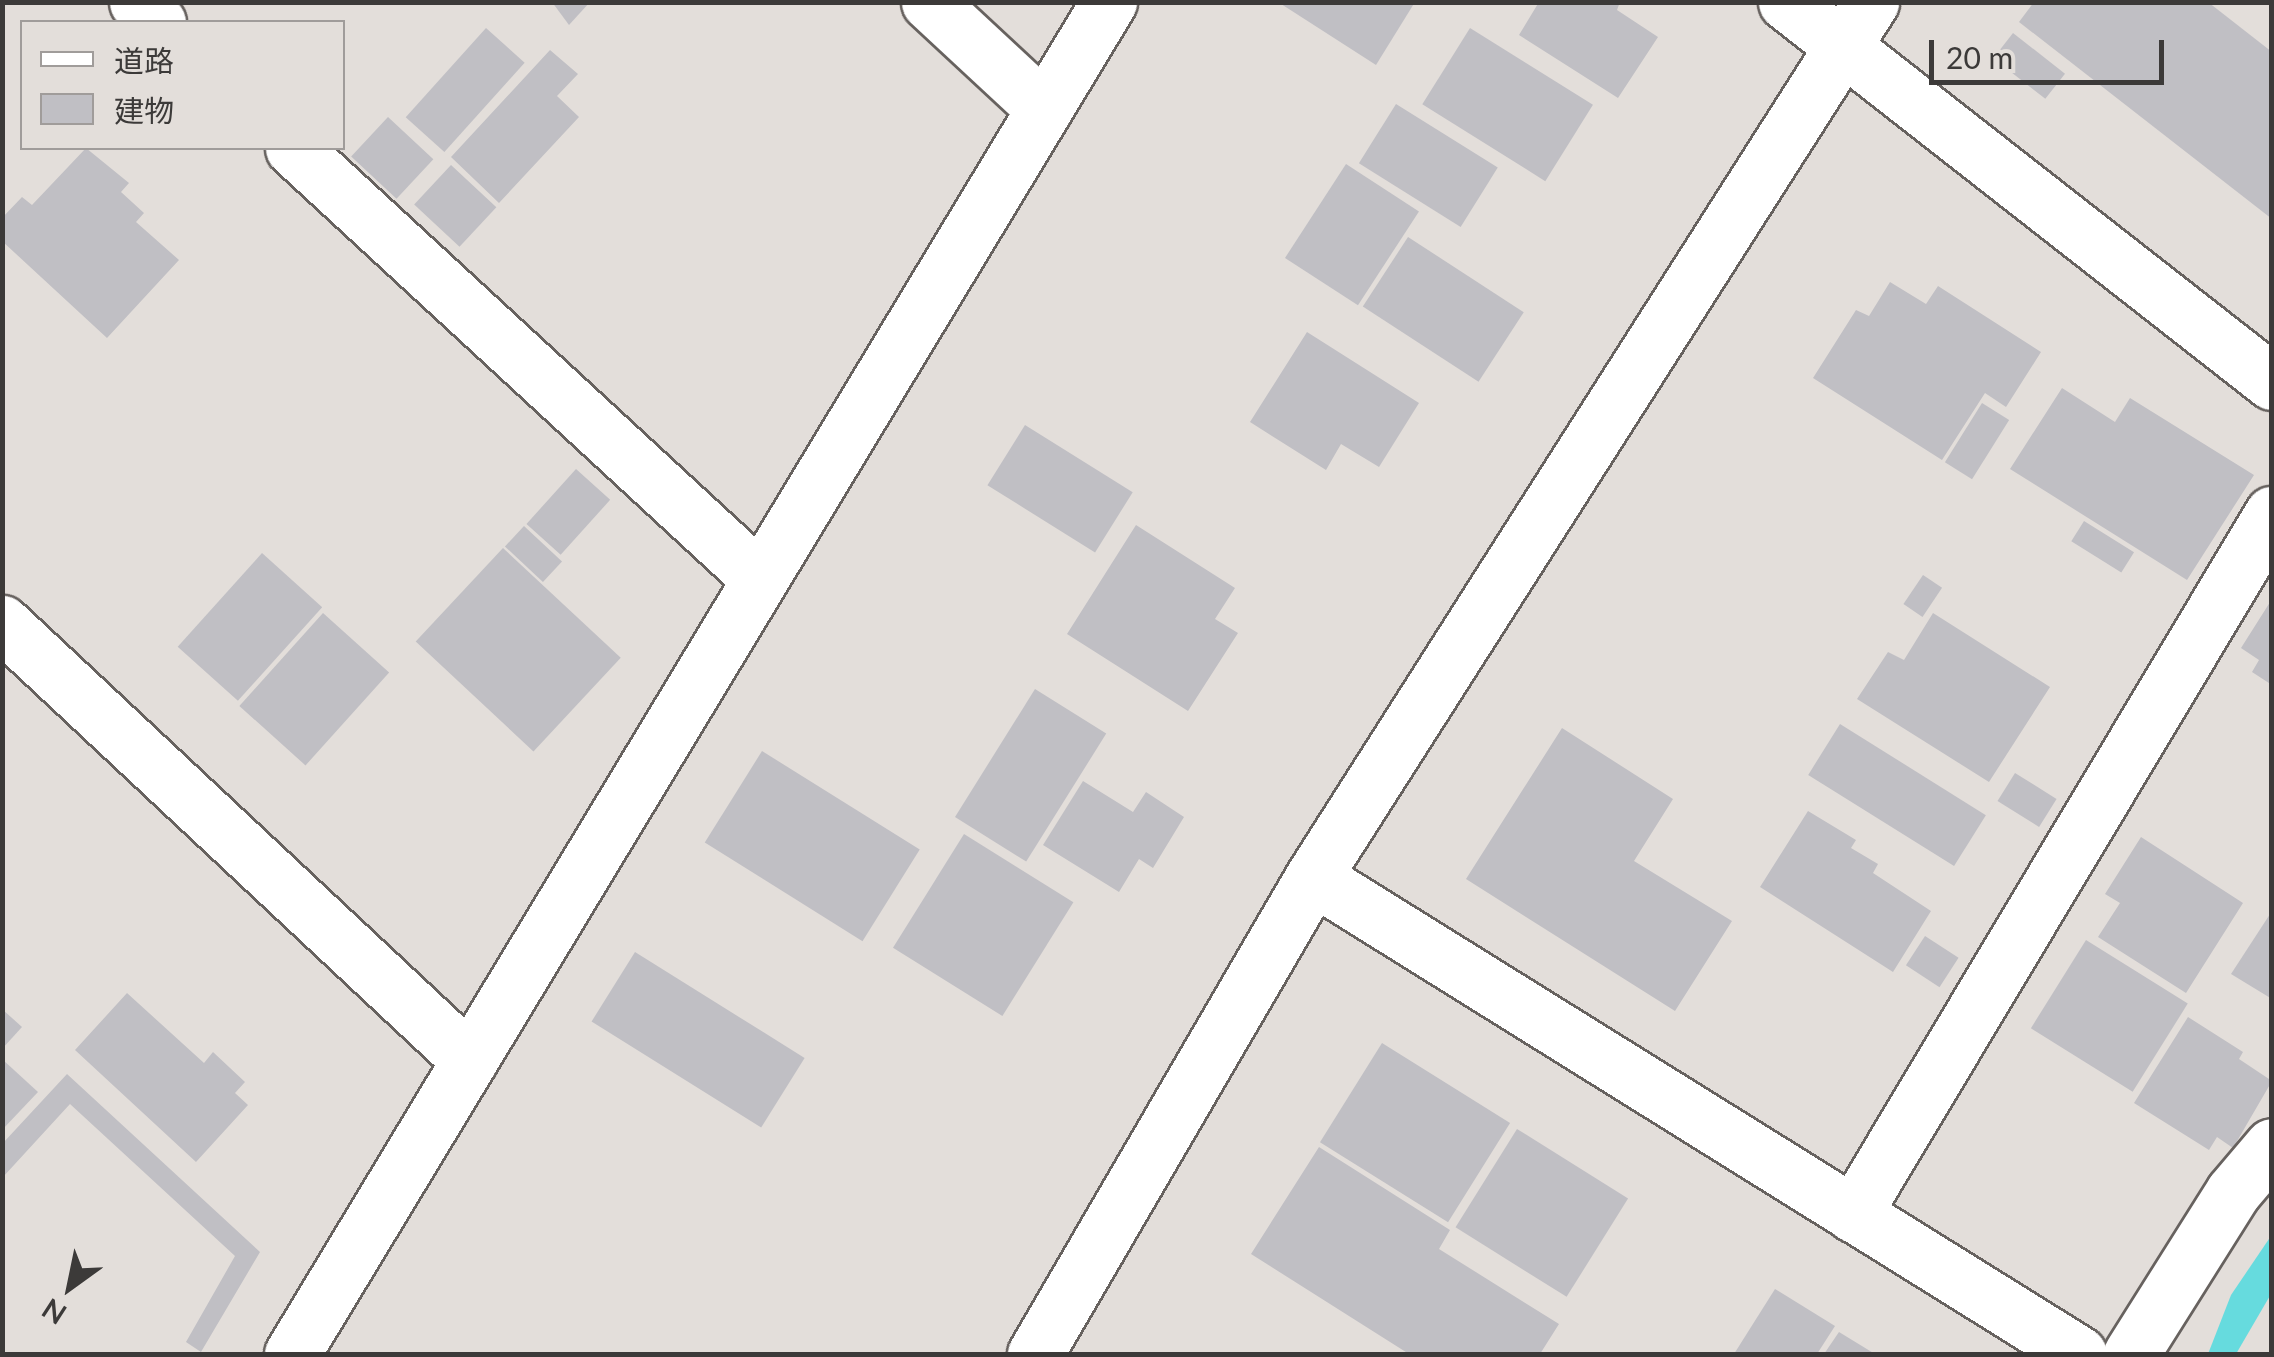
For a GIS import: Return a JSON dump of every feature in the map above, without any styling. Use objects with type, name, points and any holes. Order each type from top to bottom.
[{"type":"street","points":[[136,2],[156,20]]},
{"type":"street","points":[[928,2],[1044,108]]},
{"type":"street","points":[[292,1354],[1110,2]]},
{"type":"street","points":[[1786,2],[1855,23],[2272,382]]},
{"type":"street","points":[[1035,1354],[1313,878],[1855,23]]},
{"type":"street","points":[[296,150],[760,579]]},
{"type":"street","points":[[1853,1214],[2272,514]]},
{"type":"street","points":[[2,624],[470,1060]]},
{"type":"street","points":[[1313,878],[2079,1354]]},
{"type":"street","points":[[2131,1354],[2232,1192],[2272,1146]]},
{"type":"water","points":[[2271,1236],[2271,1294],[2236,1354],[2208,1354],[2231,1295]]},
{"type":"building","points":[[552,2],[590,2],[569,25]]},
{"type":"building","points":[[1278,2],[1415,2],[1376,65]]},
{"type":"building","points":[[1539,2],[1620,2],[1617,10],[1658,37],[1618,98],[1519,35]]},
{"type":"building","points":[[2034,2],[2208,2],[2272,52],[2272,219],[2019,22]]},
{"type":"building","points":[[486,28],[525,63],[444,152],[406,117]]},
{"type":"building","points":[[1470,28],[1593,105],[1545,181],[1422,104]]},
{"type":"building","points":[[2013,33],[2065,74],[2045,99],[1993,58]]},
{"type":"building","points":[[550,50],[578,74],[557,96],[579,117],[499,203],[451,157]]},
{"type":"building","points":[[1396,104],[1498,168],[1461,227],[1359,163]]},
{"type":"building","points":[[388,117],[433,159],[397,199],[351,156]]},
{"type":"building","points":[[84,150],[88,150],[129,183],[121,192],[144,213],[136,222],[179,260],[107,338],[2,241],[2,218],[22,197],[32,205]]},
{"type":"building","points":[[1346,164],[1419,211],[1358,305],[1285,258]]},
{"type":"building","points":[[451,165],[496,207],[460,247],[414,204]]},
{"type":"building","points":[[1408,237],[1524,312],[1479,382],[1363,307]]},
{"type":"building","points":[[1890,282],[1926,304],[1938,286],[2041,352],[2006,407],[1985,393],[1942,460],[1813,378],[1856,310],[1869,316]]},
{"type":"building","points":[[1307,332],[1419,403],[1379,467],[1341,444],[1326,470],[1250,422]]},
{"type":"building","points":[[2062,388],[2115,422],[2130,398],[2254,475],[2187,580],[2010,469]]},
{"type":"building","points":[[1982,403],[2009,420],[1972,479],[1945,462]]},
{"type":"building","points":[[1025,425],[1133,492],[1095,553],[987,485]]},
{"type":"building","points":[[576,469],[610,500],[561,555],[526,524]]},
{"type":"building","points":[[2084,521],[2134,552],[2121,573],[2071,541]]},
{"type":"building","points":[[1136,525],[1235,588],[1215,619],[1238,633],[1188,711],[1067,634]]},
{"type":"building","points":[[524,526],[562,561],[543,582],[505,546]]},
{"type":"building","points":[[503,548],[621,658],[533,751],[416,642]]},
{"type":"building","points":[[262,553],[322,607],[238,701],[178,647]]},
{"type":"building","points":[[1923,575],[1942,588],[1922,617],[1903,604]]},
{"type":"building","points":[[2272,599],[2272,685],[2252,672],[2259,660],[2241,648]]},
{"type":"building","points":[[323,613],[389,673],[305,765],[239,706]]},
{"type":"building","points":[[1933,613],[2050,687],[1989,782],[1857,699],[1888,652],[1904,660]]},
{"type":"building","points":[[1035,689],[1106,734],[1026,862],[955,817]]},
{"type":"building","points":[[1840,724],[1986,815],[1954,866],[1808,775]]},
{"type":"building","points":[[1562,728],[1673,799],[1634,861],[1732,921],[1675,1011],[1466,879]]},
{"type":"building","points":[[762,751],[920,850],[863,941],[705,843]]},
{"type":"building","points":[[2015,773],[2057,799],[2039,827],[1998,801]]},
{"type":"building","points":[[1083,781],[1133,812],[1146,792],[1184,817],[1153,868],[1139,859],[1119,892],[1043,845]]},
{"type":"building","points":[[1808,811],[1856,840],[1851,848],[1878,864],[1873,873],[1931,911],[1893,972],[1760,887]]},
{"type":"building","points":[[964,834],[1073,902],[1002,1016],[893,948]]},
{"type":"building","points":[[2141,837],[2243,903],[2186,993],[2098,937],[2120,903],[2105,894]]},
{"type":"building","points":[[2272,911],[2272,999],[2231,974]]},
{"type":"building","points":[[1925,936],[1959,958],[1939,987],[1906,965]]},
{"type":"building","points":[[2086,940],[2188,1004],[2133,1092],[2031,1028]]},
{"type":"building","points":[[635,952],[805,1058],[761,1128],[592,1022]]},
{"type":"building","points":[[127,993],[204,1063],[213,1052],[245,1082],[235,1093],[248,1105],[196,1162],[75,1050]]},
{"type":"building","points":[[2,1009],[22,1027],[2,1049]]},
{"type":"building","points":[[2188,1017],[2243,1052],[2239,1059],[2272,1081],[2233,1148],[2217,1137],[2209,1150],[2134,1103]]},
{"type":"building","points":[[1382,1043],[1510,1123],[1448,1222],[1320,1142]]},
{"type":"building","points":[[2,1059],[38,1092],[2,1130]]},
{"type":"building","points":[[67,1074],[260,1252],[201,1352],[186,1342],[235,1256],[70,1104],[3,1177],[3,1143]]},
{"type":"building","points":[[1517,1129],[1628,1198],[1567,1297],[1456,1227]]},
{"type":"building","points":[[1319,1147],[1450,1230],[1439,1249],[1559,1324],[1540,1354],[1409,1354],[1251,1254]]},
{"type":"building","points":[[1775,1289],[1835,1326],[1817,1354],[1734,1354]]},
{"type":"building","points":[[1839,1332],[1875,1354],[1824,1354]]}]
